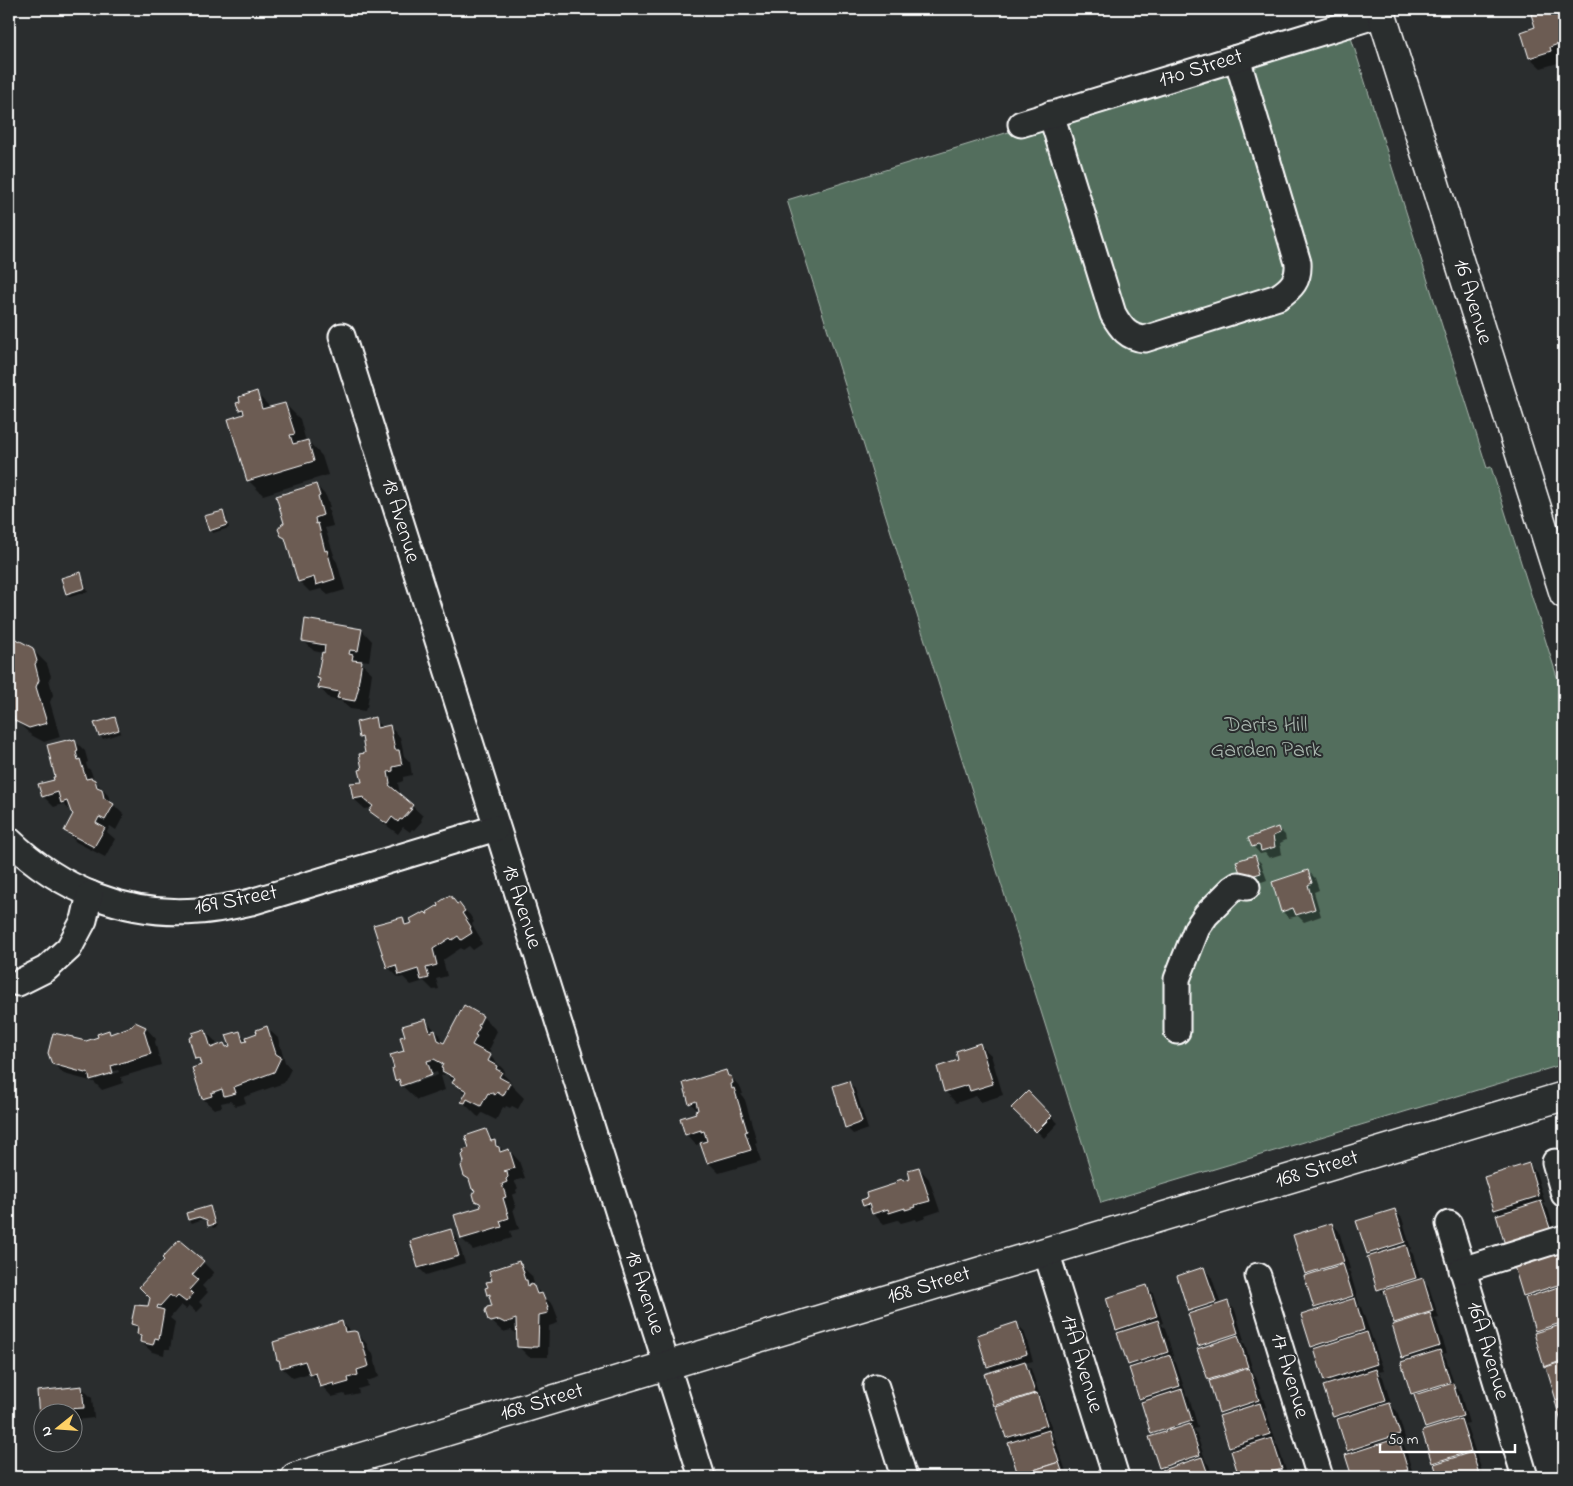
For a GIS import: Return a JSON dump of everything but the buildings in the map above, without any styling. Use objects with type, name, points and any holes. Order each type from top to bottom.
[{"type":"main road","name":"16 Avenue","points":[[1380,11],[1564,594]]},
{"type":"main road","name":"168 Street","points":[[295,1477],[1564,1096]]},
{"type":"street","name":"170 Street","points":[[1021,124],[1237,58],[1380,11]]},
{"type":"street","points":[[1051,114],[1113,314],[1127,334],[1145,339],[1278,297],[1289,290],[1295,282],[1298,263],[1237,58]]},
{"type":"street","name":"18 Avenue","points":[[342,336],[702,1477]]},
{"type":"street","name":"169 Street","points":[[9,840],[43,869],[66,883],[90,894],[116,903],[143,909],[197,912],[224,908],[260,899],[496,828]]},
{"type":"street","points":[[1177,1032],[1177,979],[1198,928],[1206,915],[1232,889],[1238,885],[1247,886]]},
{"type":"street","points":[[18,983],[46,969],[69,948],[84,920],[90,894]]},
{"type":"street","points":[[1555,1162],[1564,1194]]},
{"type":"street","name":"16A Avenue","points":[[1449,1224],[1525,1477]]},
{"type":"street","points":[[1462,1270],[1564,1238]]},
{"type":"street","name":"17A Avenue","points":[[1046,1252],[1116,1477]]},
{"type":"street","name":"17 Avenue","points":[[1258,1276],[1320,1477]]},
{"type":"street","points":[[876,1387],[904,1477]]},
{"type":"green space","name":"Darts Hill Garden Park","points":[[1348,28],[1487,468],[1491,467],[1564,699],[1564,1064],[1101,1203],[787,200]]}]
